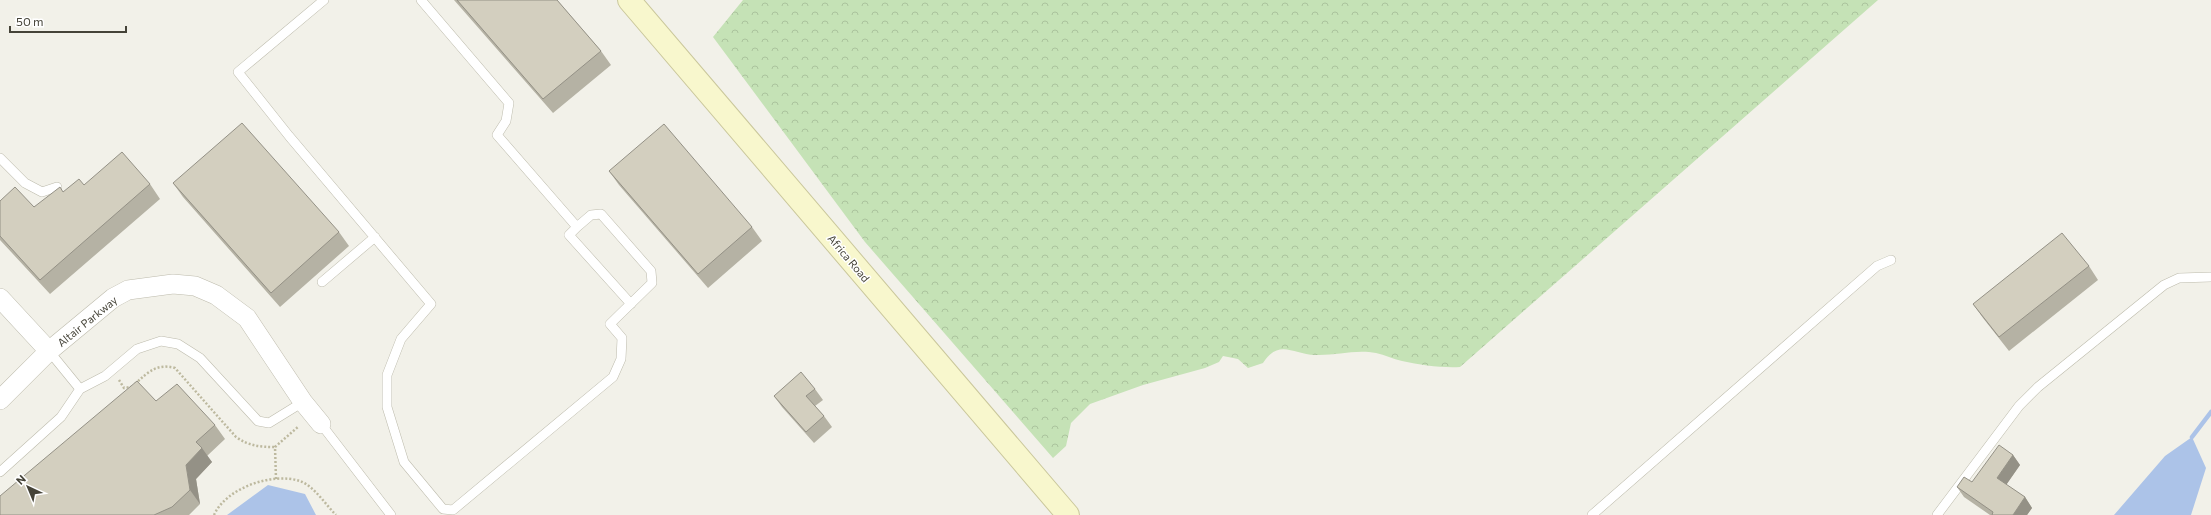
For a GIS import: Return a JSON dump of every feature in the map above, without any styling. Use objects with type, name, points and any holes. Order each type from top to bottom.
[{"type":"street","name":"Africa Road","points":[[629,0],[1068,515]]},
{"type":"street","name":"Altair Parkway","points":[[0,400],[49,352],[113,298],[128,290],[173,284],[195,286],[216,295],[247,318],[303,402],[321,424]]},
{"type":"street","points":[[0,298],[49,352]]},
{"type":"lane","points":[[324,0],[238,72],[289,136],[431,304],[401,339],[387,375],[387,407],[404,462],[443,509],[453,510],[613,377],[621,359],[622,338],[610,324],[652,283],[650,271],[601,214],[591,215],[569,235],[630,304]]},
{"type":"lane","points":[[421,0],[509,104],[506,122],[498,135],[577,227]]},
{"type":"lane","points":[[0,158],[25,182],[42,192],[57,187]]},
{"type":"lane","points":[[322,282],[375,236]]},
{"type":"lane","points":[[1592,515],[1877,266],[1891,260]]},
{"type":"lane","points":[[1937,515],[2019,406],[2038,388],[2164,285],[2179,278],[2211,277]]},
{"type":"lane","points":[[0,472],[61,418],[80,390],[105,376],[137,349],[161,341],[178,344],[200,358],[258,421],[269,423],[303,402]]},
{"type":"lane","points":[[49,352],[80,390]]},
{"type":"lane","points":[[321,424],[391,515]]},
{"type":"path","points":[[119,379],[124,388],[131,387],[154,368],[161,366],[175,368],[236,437],[243,442],[258,447],[275,447],[299,426]]},
{"type":"path","points":[[275,447],[276,479]]},
{"type":"path","points":[[214,515],[218,507],[247,485],[276,479],[300,482],[315,492],[336,515]]},
{"type":"green space","points":[[743,0],[1878,0],[1460,367],[1438,367],[1416,364],[1368,352],[1315,355],[1281,349],[1269,355],[1263,363],[1248,368],[1238,359],[1223,356],[1219,362],[1205,368],[1143,385],[1090,404],[1071,423],[1066,446],[1053,458],[865,242],[713,37]]},
{"type":"water","points":[[2192,437],[2206,468],[2191,515],[2114,515],[2165,456]]},
{"type":"water","points":[[268,485],[305,494],[316,515],[227,515]]},
{"type":"building","points":[[457,0],[557,0],[601,51],[543,99]]},
{"type":"building","points":[[242,123],[339,232],[271,293],[173,183]]},
{"type":"building","points":[[664,124],[752,227],[698,274],[609,171]]},
{"type":"building","points":[[122,152],[150,184],[40,280],[0,236],[0,201],[15,187],[34,207],[60,187],[63,192],[79,179],[84,185]]},
{"type":"building","points":[[2062,233],[2089,266],[1999,337],[1973,304]]},
{"type":"building","points":[[801,372],[815,389],[806,396],[824,416],[806,432],[774,396]]},
{"type":"building","points":[[137,381],[156,401],[177,384],[215,425],[196,442],[202,448],[186,465],[190,490],[172,507],[154,515],[0,515],[0,496]]},
{"type":"building","points":[[1999,445],[2013,455],[1997,478],[2025,497],[2013,515],[1992,515],[1993,512],[1957,487],[1964,477],[1972,482]]},
{"type":"waterway","points":[[2192,437],[2211,412]]}]
